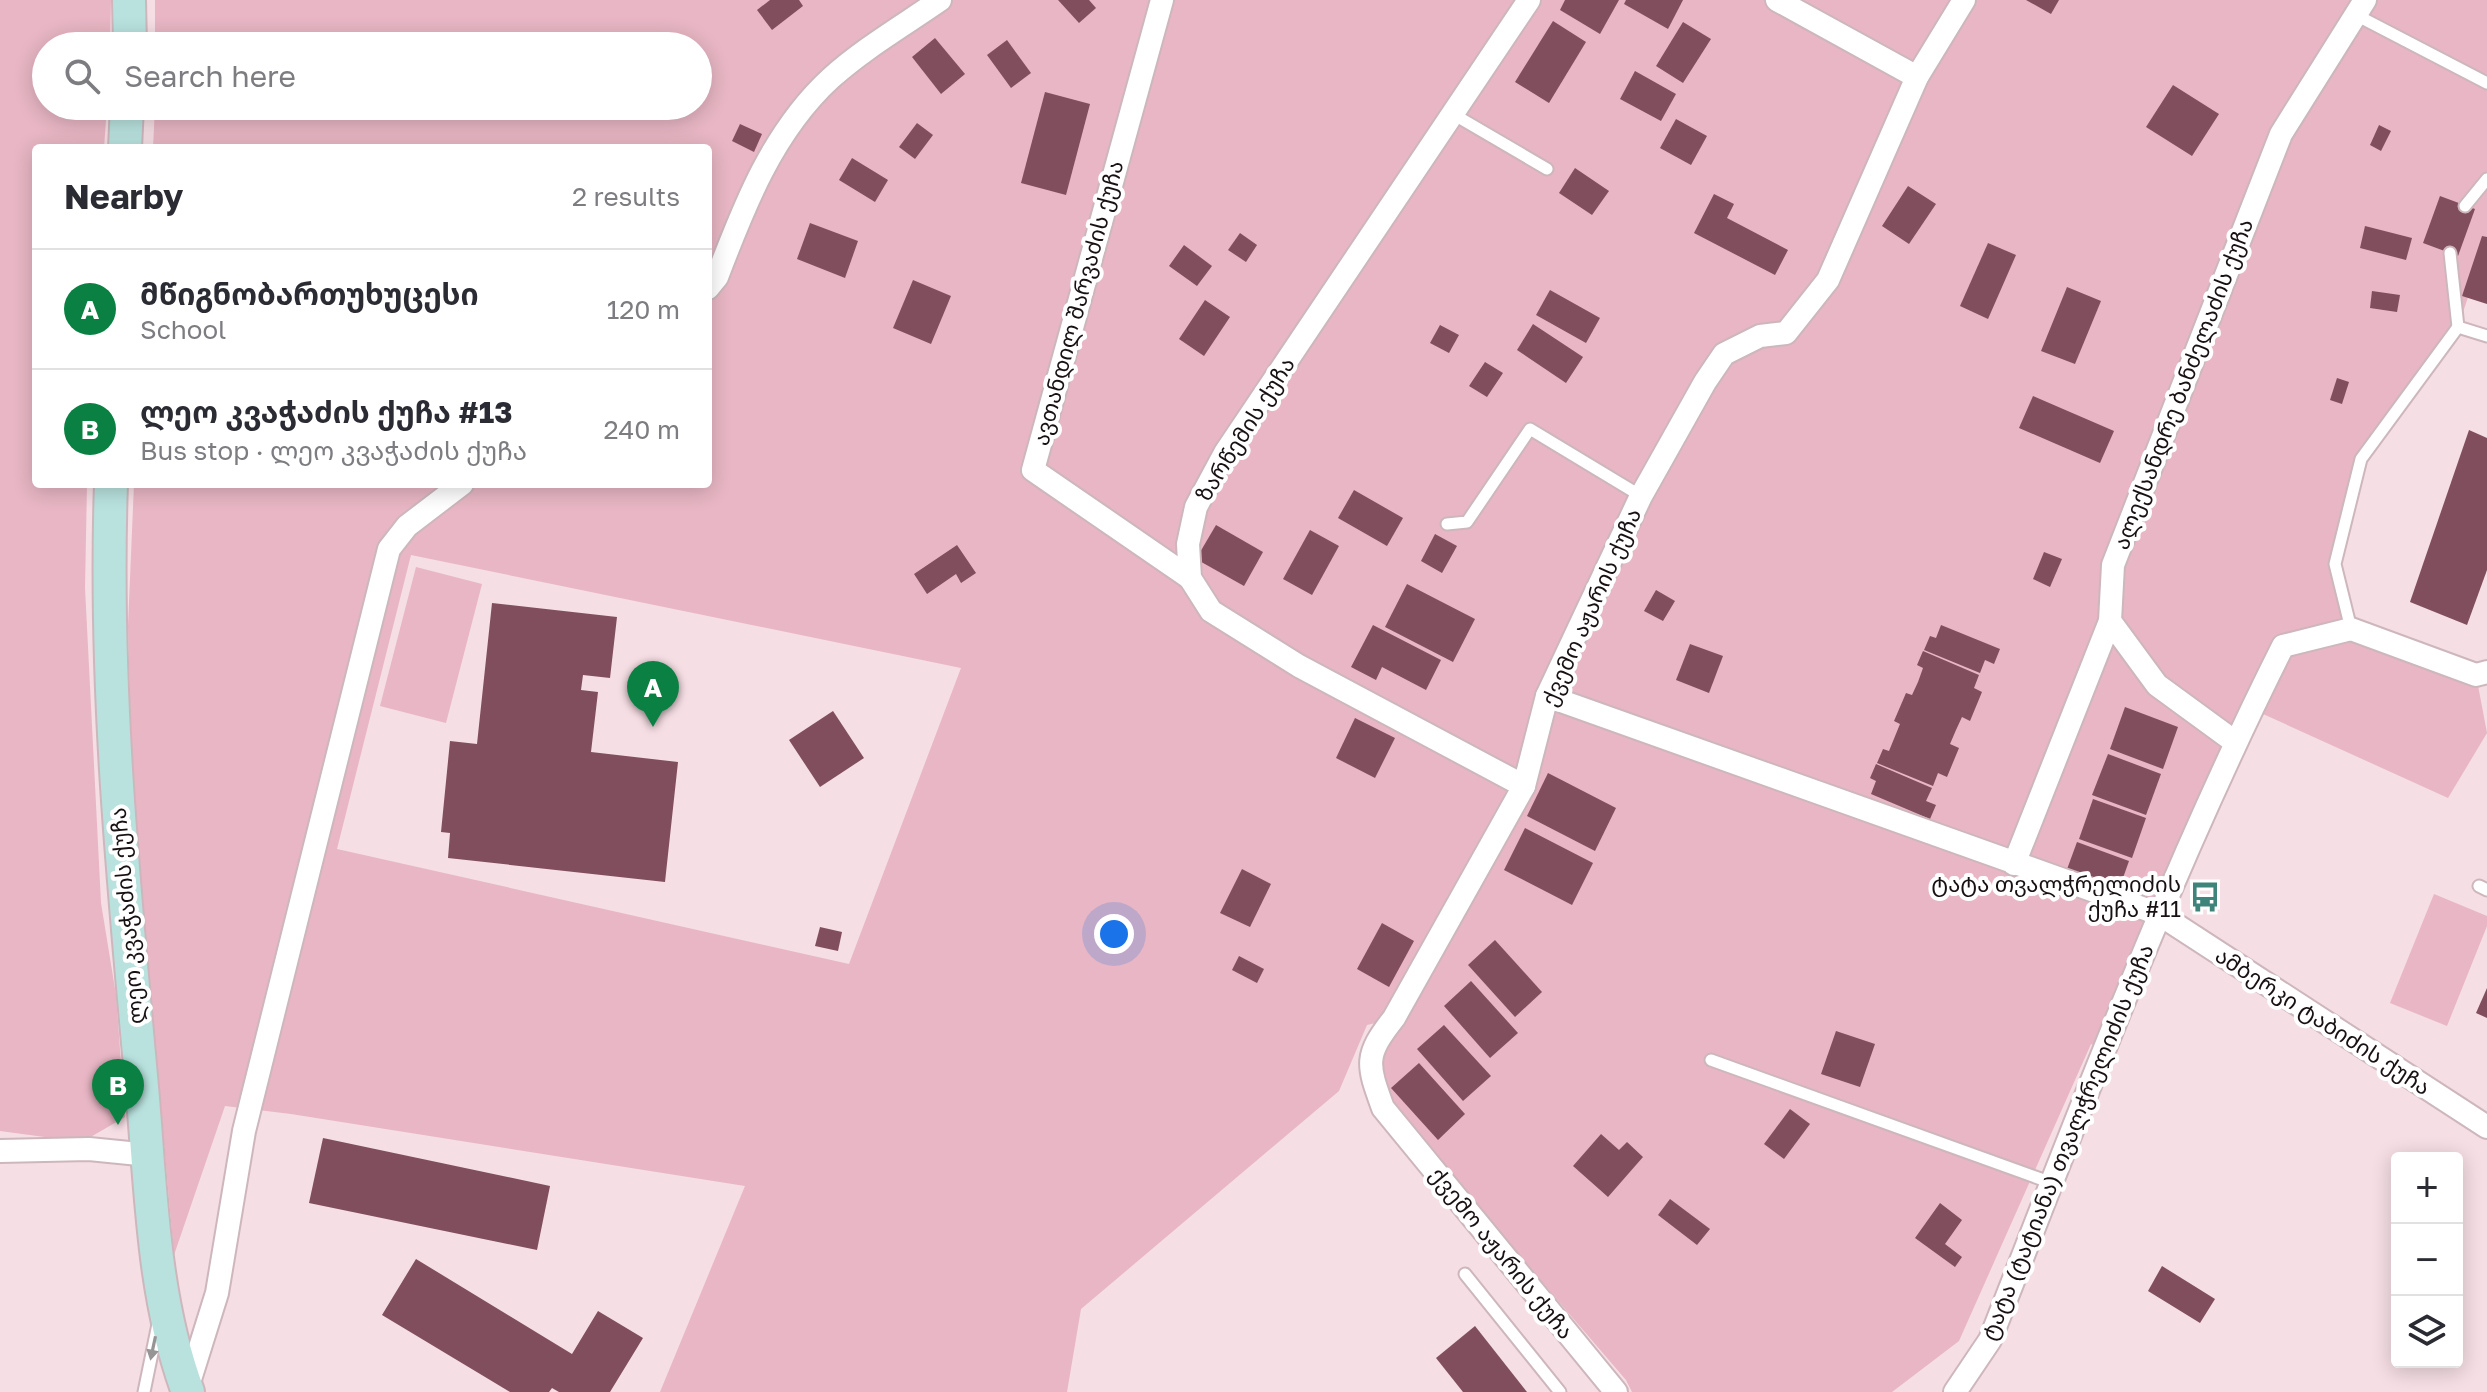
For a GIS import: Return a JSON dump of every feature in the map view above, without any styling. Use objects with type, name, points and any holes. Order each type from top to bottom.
[{"type":"main road","points":[[129,0],[130,32]]},
{"type":"main road","points":[[125,144],[126,120]]},
{"type":"main road","name":"ლეო კვაჭაძის ქუჩა","points":[[111,488],[107,590],[118,840],[163,1304],[188,1390]]},
{"type":"street","points":[[712,283],[748,198],[790,123],[831,78],[940,0]]},
{"type":"street","name":"ავთანდილ შარვაძის ქუჩა","points":[[1162,0],[1033,470],[1190,578]]},
{"type":"street","name":"ზარწემის ქუჩა","points":[[1190,578],[1188,544],[1196,507],[1225,453],[1529,0]]},
{"type":"street","points":[[1777,0],[1917,77]]},
{"type":"street","name":"ქვემო აჟარის ქუჩა","points":[[1616,1392],[1383,1108],[1372,1076],[1373,1045],[1394,1018],[1524,786],[1547,696],[1641,496],[1724,354],[1760,336],[1786,333],[1828,280],[1917,77],[1964,0]]},
{"type":"street","name":"ალექსანდრე ბანძელაძის ქუჩა","points":[[2014,864],[2110,621],[2113,565],[2281,134],[2362,8]]},
{"type":"street","points":[[188,1390],[217,1293],[244,1131],[389,549],[407,526],[457,488]]},
{"type":"street","points":[[1190,578],[1211,611],[1299,666],[1524,786]]},
{"type":"street","points":[[2110,621],[2157,685],[2235,742]]},
{"type":"street","points":[[2351,629],[2476,675],[2487,672]]},
{"type":"street","name":"ტატა (ტატიანა) თვალჭრელიძის ქუჩა","points":[[1955,1392],[1990,1340],[2159,914],[2235,742],[2283,646],[2351,629]]},
{"type":"street","name":"ამბერკი ტაბიძის ქუჩა","points":[[1547,696],[2159,914],[2487,1127]]},
{"type":"street","points":[[0,1151],[89,1149],[149,1155]]},
{"type":"lane","points":[[2362,8],[2487,83]]},
{"type":"lane","points":[[1453,114],[1547,169]]},
{"type":"lane","points":[[2465,206],[2487,179]]},
{"type":"lane","points":[[2351,629],[2335,564],[2361,459],[2458,327],[2450,253]]},
{"type":"lane","points":[[2458,327],[2487,336]]},
{"type":"lane","points":[[1447,524],[1467,522],[1530,429],[1641,496]]},
{"type":"lane","points":[[1711,1060],[2052,1183]]},
{"type":"lane","points":[[1465,1274],[1560,1392]]},
{"type":"lane","points":[[144,1392],[163,1304]]},
{"type":"shaded area","points":[[0,0],[111,0],[110,32],[32,32],[32,120],[106,120],[104,144],[32,144],[32,488],[87,488],[85,588],[101,903],[116,995],[125,1117],[82,1142],[0,1131]]},
{"type":"shaded area","points":[[155,0],[2487,0],[2487,241],[2458,327],[2361,459],[2335,564],[2351,629],[2476,675],[2487,733],[2448,798],[2252,709],[2105,1049],[2091,1044],[1959,1341],[1892,1392],[1632,1392],[1626,1380],[1388,1103],[1381,1054],[1393,1019],[1367,1025],[1339,1091],[1081,1309],[1067,1392],[660,1392],[745,1186],[225,1106],[174,1255],[150,988],[134,857],[128,626],[134,488],[712,488],[712,144],[153,144],[154,120],[712,120],[712,32],[155,32]],"holes":[[[411,555],[961,668],[849,964],[337,849]]]},
{"type":"shaded area","points":[[416,567],[482,584],[446,723],[380,706]]},
{"type":"shaded area","points":[[2434,894],[2487,916],[2487,926],[2447,1026],[2390,1003]]},
{"type":"building","points":[[770,0],[799,0],[803,6],[772,30],[757,10]]},
{"type":"building","points":[[1058,0],[1089,0],[1096,8],[1079,23]]},
{"type":"building","points":[[1565,0],[1619,0],[1600,34],[1560,10]]},
{"type":"building","points":[[1626,0],[1683,0],[1668,29],[1624,4]]},
{"type":"building","points":[[2026,0],[2059,0],[2051,14]]},
{"type":"building","points":[[1553,21],[1586,42],[1549,103],[1515,82]]},
{"type":"building","points":[[1683,22],[1711,39],[1683,83],[1656,66]]},
{"type":"building","points":[[935,38],[965,74],[941,94],[912,57]]},
{"type":"building","points":[[1007,40],[1031,73],[1011,88],[987,55]]},
{"type":"building","points":[[1635,71],[1676,94],[1661,121],[1620,99]]},
{"type":"building","points":[[2173,85],[2219,114],[2192,156],[2146,127]]},
{"type":"building","points":[[1045,92],[1090,104],[1066,195],[1021,183]]},
{"type":"building","points":[[1676,119],[1707,136],[1691,165],[1660,148]]},
{"type":"building","points":[[917,123],[933,135],[915,159],[899,147]]},
{"type":"building","points":[[740,124],[762,134],[754,152],[732,141]]},
{"type":"building","points":[[2379,125],[2391,131],[2381,151],[2370,145]]},
{"type":"building","points":[[852,158],[888,180],[875,202],[839,180]]},
{"type":"building","points":[[1575,168],[1609,191],[1592,215],[1559,193]]},
{"type":"building","points":[[1908,186],[1936,204],[1909,244],[1882,226]]},
{"type":"building","points":[[1714,194],[1734,204],[1727,218],[1788,250],[1775,275],[1694,233]]},
{"type":"building","points":[[2440,196],[2475,209],[2458,256],[2423,243]]},
{"type":"building","points":[[810,223],[858,241],[845,278],[797,259]]},
{"type":"building","points":[[2365,226],[2412,238],[2406,260],[2360,248]]},
{"type":"building","points":[[1240,233],[1257,245],[1246,262],[1228,250]]},
{"type":"building","points":[[2482,236],[2487,237],[2487,304],[2462,296]]},
{"type":"building","points":[[1988,243],[2016,255],[1988,319],[1960,306]]},
{"type":"building","points":[[1184,245],[1212,266],[1197,286],[1169,266]]},
{"type":"building","points":[[913,280],[951,296],[931,344],[893,328]]},
{"type":"building","points":[[2067,287],[2101,301],[2075,364],[2041,351]]},
{"type":"building","points":[[1550,290],[1600,318],[1586,343],[1536,315]]},
{"type":"building","points":[[2372,291],[2400,295],[2397,312],[2370,308]]},
{"type":"building","points":[[1205,300],[1230,317],[1204,356],[1179,339]]},
{"type":"building","points":[[1533,324],[1583,357],[1566,383],[1517,350]]},
{"type":"building","points":[[1440,325],[1459,335],[1449,353],[1430,343]]},
{"type":"building","points":[[1485,362],[1503,373],[1487,397],[1469,386]]},
{"type":"building","points":[[2337,378],[2349,382],[2342,404],[2330,400]]},
{"type":"building","points":[[2033,396],[2114,431],[2100,463],[2019,428]]},
{"type":"building","points":[[2469,430],[2487,438],[2487,570],[2467,625],[2410,602]]},
{"type":"building","points":[[1354,490],[1403,518],[1387,546],[1338,518]]},
{"type":"building","points":[[1216,525],[1263,552],[1244,586],[1196,559]]},
{"type":"building","points":[[1310,530],[1339,546],[1312,595],[1283,579]]},
{"type":"building","points":[[1435,534],[1457,546],[1442,573],[1421,561]]},
{"type":"building","points":[[957,545],[976,573],[961,583],[956,574],[927,594],[914,574]]},
{"type":"building","points":[[2044,552],[2062,559],[2050,587],[2033,579]]},
{"type":"building","points":[[1407,584],[1475,619],[1453,662],[1385,627]]},
{"type":"building","points":[[1656,590],[1675,601],[1663,621],[1644,611]]},
{"type":"building","points":[[492,603],[617,617],[610,678],[583,675],[581,690],[598,692],[591,752],[678,762],[665,882],[448,858],[450,833],[441,832],[450,741],[477,744]]},
{"type":"building","points":[[1373,625],[1441,660],[1426,690],[1382,667],[1376,680],[1351,667]]},
{"type":"building","points":[[1941,625],[2000,649],[1994,664],[1985,660],[1980,673],[1924,650],[1930,636],[1936,638]]},
{"type":"building","points":[[1690,644],[1723,656],[1709,693],[1676,680]]},
{"type":"building","points":[[1923,651],[1979,675],[1974,688],[1982,692],[1970,721],[1962,717],[1950,744],[1959,748],[1947,777],[1938,773],[1933,786],[1877,763],[1883,749],[1889,751],[1900,724],[1894,721],[1906,693],[1912,695],[1918,682],[1923,668],[1917,665]]},
{"type":"building","points":[[2125,707],[2178,727],[2163,769],[2110,749]]},
{"type":"building","points":[[833,711],[864,758],[820,787],[789,740]]},
{"type":"building","points":[[1355,718],[1395,738],[1375,778],[1336,758]]},
{"type":"building","points":[[2108,754],[2161,774],[2146,815],[2092,795]]},
{"type":"building","points":[[1876,764],[1932,788],[1926,801],[1936,805],[1930,819],[1871,794],[1876,781],[1870,778]]},
{"type":"building","points":[[1548,773],[1616,808],[1595,851],[1527,816]]},
{"type":"building","points":[[2093,799],[2146,818],[2132,858],[2079,839]]},
{"type":"building","points":[[1525,828],[1593,863],[1572,905],[1504,870]]},
{"type":"building","points":[[2077,842],[2129,861],[2118,892],[2066,872]]},
{"type":"building","points":[[1242,869],[1271,884],[1250,927],[1220,913]]},
{"type":"building","points":[[1382,923],[1414,941],[1389,987],[1357,969]]},
{"type":"building","points":[[820,927],[842,932],[838,951],[815,946]]},
{"type":"building","points":[[1495,940],[1542,992],[1515,1017],[1468,965]]},
{"type":"building","points":[[1239,956],[1264,969],[1257,983],[1232,970]]},
{"type":"building","points":[[1471,981],[1518,1033],[1490,1058],[1444,1006]]},
{"type":"building","points":[[2487,988],[2487,1018],[2476,1013]]},
{"type":"building","points":[[1444,1025],[1491,1076],[1463,1101],[1417,1049]]},
{"type":"building","points":[[1836,1031],[1875,1044],[1860,1087],[1821,1074]]},
{"type":"building","points":[[1419,1063],[1465,1114],[1438,1140],[1391,1088]]},
{"type":"building","points":[[1790,1109],[1810,1124],[1784,1159],[1764,1144]]},
{"type":"building","points":[[1601,1134],[1619,1150],[1627,1142],[1643,1157],[1608,1197],[1573,1166]]},
{"type":"building","points":[[323,1138],[550,1186],[537,1250],[309,1203]]},
{"type":"building","points":[[1670,1199],[1710,1229],[1697,1245],[1658,1215]]},
{"type":"building","points":[[1940,1203],[1962,1220],[1945,1244],[1962,1257],[1955,1267],[1915,1238]]},
{"type":"building","points":[[416,1259],[572,1354],[598,1311],[643,1338],[610,1392],[559,1392],[552,1388],[549,1392],[510,1392],[382,1315]]},
{"type":"building","points":[[2162,1266],[2215,1299],[2200,1323],[2148,1291]]},
{"type":"building","points":[[1475,1326],[1527,1392],[1463,1392],[1436,1358]]},
{"type":"place","name":"მწიგნობართუხუცესი","points":[[653,727]]},
{"type":"place","name":"ტატა თვალჭრელიძის ქუჩა #11","points":[[2205,897]]},
{"type":"place","name":"ლეო კვაჭაძის ქუჩა #13","points":[[118,1125]]}]
